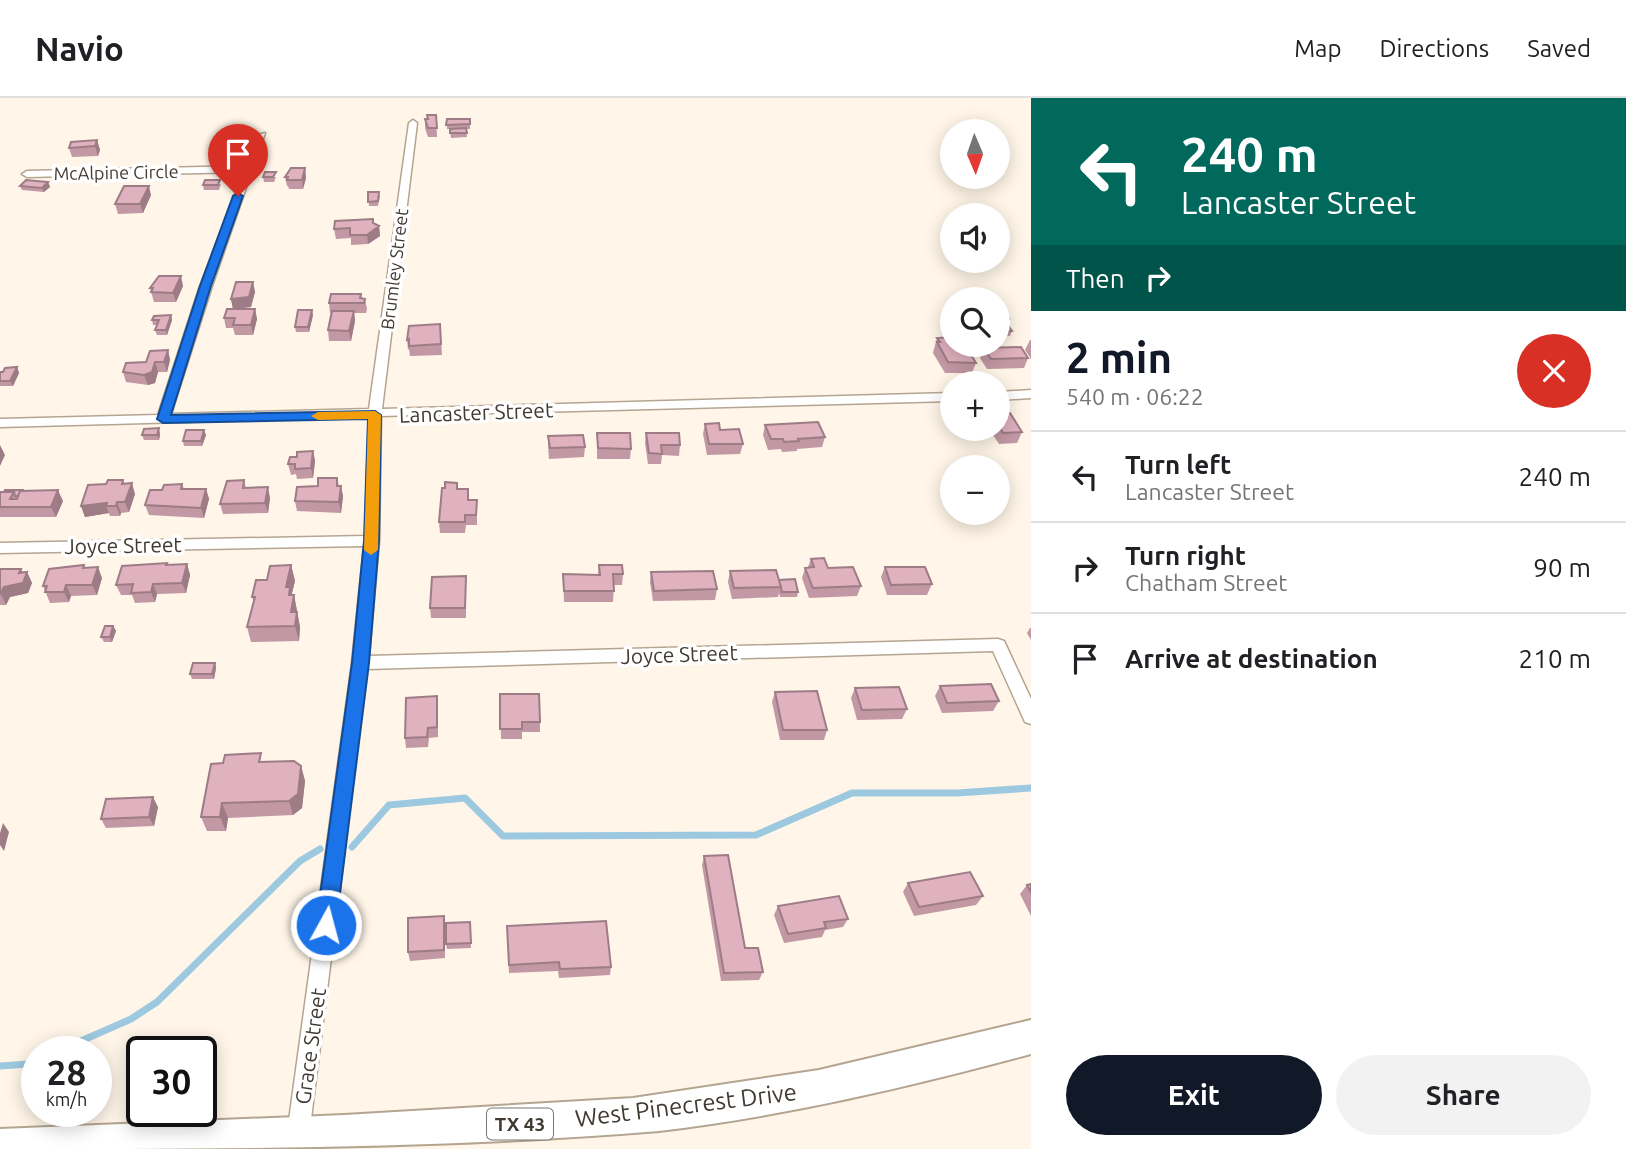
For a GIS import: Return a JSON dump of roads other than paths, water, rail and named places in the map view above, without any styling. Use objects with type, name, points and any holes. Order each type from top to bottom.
[{"type":"main road","name":"West Pinecrest Drive","points":[[0,1147],[298,1135],[379,1141],[688,1109],[792,1093],[896,1072],[1031,1037]]},
{"type":"street","name":"Brumley Street","points":[[375,415],[413,123]]},
{"type":"street","points":[[163,419],[206,286],[262,135]]},
{"type":"street","name":"McAlpine Circle","points":[[27,174],[248,169]]},
{"type":"street","points":[[1010,395],[1031,394]]},
{"type":"street","name":"Lancaster Street","points":[[0,423],[375,415],[940,397]]},
{"type":"street","name":"Grace Street","points":[[298,1135],[360,663],[372,541],[375,415]]},
{"type":"street","name":"Joyce Street","points":[[0,548],[372,541]]},
{"type":"street","name":"Joyce Street","points":[[360,663],[998,645],[1031,717]]},
{"type":"waterway","points":[[352,847],[389,805],[465,798],[503,836],[756,835],[852,793],[957,793],[1031,788]]},
{"type":"waterway","points":[[92,1036],[131,1019],[157,1002],[300,861],[320,849]]},
{"type":"waterway","points":[[0,1066],[21,1065]]}]
